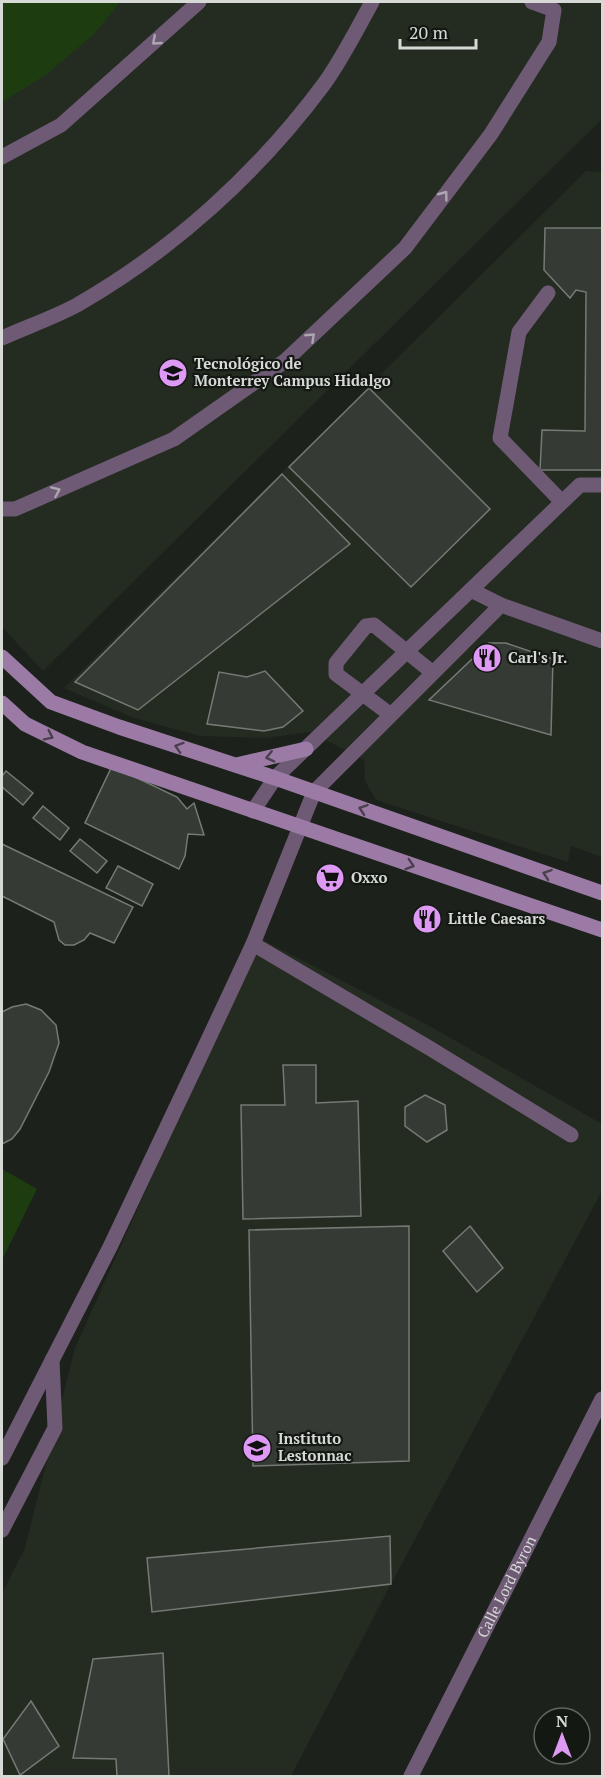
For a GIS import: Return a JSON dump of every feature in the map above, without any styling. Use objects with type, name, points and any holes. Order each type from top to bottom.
[{"type":"street","points":[[2,157],[61,125],[199,2]]},
{"type":"street","points":[[2,338],[75,306],[127,273],[144,262],[228,193],[274,147],[325,83],[372,2]]},
{"type":"street","points":[[2,509],[15,509],[174,439],[285,361],[405,248],[492,134],[549,42],[554,10],[532,2]]},
{"type":"street","points":[[548,293],[519,332],[500,438],[562,502]]},
{"type":"street","points":[[253,811],[275,778],[580,485],[603,485]]},
{"type":"street","points":[[471,590],[501,605],[603,641]]},
{"type":"street","points":[[2,1458],[110,1247],[253,944],[314,792],[501,605]]},
{"type":"street","points":[[391,715],[336,674],[336,663],[366,627],[374,625],[433,673]]},
{"type":"street","points":[[2,657],[51,702],[119,728],[275,778],[603,893]]},
{"type":"street","points":[[2,703],[25,724],[82,753],[603,930]]},
{"type":"street","points":[[234,765],[306,749]]},
{"type":"street","points":[[253,944],[571,1135]]},
{"type":"street","points":[[2,1530],[55,1428],[52,1360]]},
{"type":"street","name":"Calle Lord Byron","points":[[411,1776],[603,1399]]},
{"type":"shaded area","name":"Tecnológico de Monterrey Campus Hidalgo","points":[[2,2],[602,2],[602,119],[43,671],[2,627]]},
{"type":"shaded area","points":[[586,171],[602,172],[602,857],[571,846],[568,862],[376,800],[365,781],[364,760],[310,732],[265,738],[200,736],[134,718],[64,688]]},
{"type":"shaded area","name":"Instituto Lestonnac","points":[[259,938],[426,1024],[602,1124],[602,1191],[391,1584],[291,1776],[2,1776],[2,1593],[25,1548],[75,1348]]},
{"type":"green space","points":[[2,2],[120,2],[94,34],[47,74],[2,102]]},
{"type":"green space","points":[[2,1169],[37,1189],[2,1260]]},
{"type":"building","points":[[545,228],[602,228],[602,470],[540,470],[542,430],[585,431],[586,292],[576,290],[570,298],[544,270]]},
{"type":"building","points":[[369,388],[490,509],[411,587],[289,467]]},
{"type":"building","points":[[282,474],[350,544],[138,710],[75,682]]},
{"type":"building","points":[[489,643],[506,643],[553,659],[551,735],[429,700]]},
{"type":"building","points":[[265,671],[303,711],[283,727],[264,731],[207,724],[219,672],[247,677]]},
{"type":"building","points":[[112,766],[177,797],[187,809],[194,803],[204,835],[188,834],[185,856],[179,869],[85,823]]},
{"type":"building","points":[[6,771],[33,793],[23,805],[2,787],[2,776]]},
{"type":"building","points":[[43,806],[69,828],[60,840],[33,818]]},
{"type":"building","points":[[80,839],[107,861],[97,873],[70,851]]},
{"type":"building","points":[[2,844],[133,907],[114,943],[90,933],[84,940],[74,945],[65,945],[59,940],[54,922],[2,896]]},
{"type":"building","points":[[118,866],[153,884],[142,906],[106,888]]},
{"type":"building","points":[[26,1004],[41,1010],[56,1025],[59,1043],[49,1072],[20,1129],[12,1139],[2,1144],[2,1012]]},
{"type":"building","points":[[283,1065],[316,1065],[316,1103],[358,1101],[361,1216],[243,1219],[241,1105],[285,1105]]},
{"type":"building","points":[[425,1095],[445,1105],[447,1130],[427,1142],[405,1126],[405,1107]]},
{"type":"building","points":[[409,1226],[409,1461],[253,1466],[249,1230]]},
{"type":"building","points":[[470,1226],[503,1268],[477,1292],[443,1251]]},
{"type":"building","points":[[390,1536],[391,1584],[152,1612],[147,1558]]},
{"type":"building","points":[[163,1653],[169,1776],[117,1776],[116,1759],[73,1758],[93,1659]]},
{"type":"building","points":[[31,1701],[59,1746],[20,1775],[3,1739]]},
{"type":"place","name":"Tecnológico de Monterrey Campus Hidalgo","points":[[173,373]]},
{"type":"place","name":"Carl's Jr.","points":[[487,658]]},
{"type":"place","name":"Oxxo","points":[[330,878]]},
{"type":"place","name":"Little Caesars","points":[[427,919]]},
{"type":"place","name":"Instituto Lestonnac","points":[[257,1448]]}]
